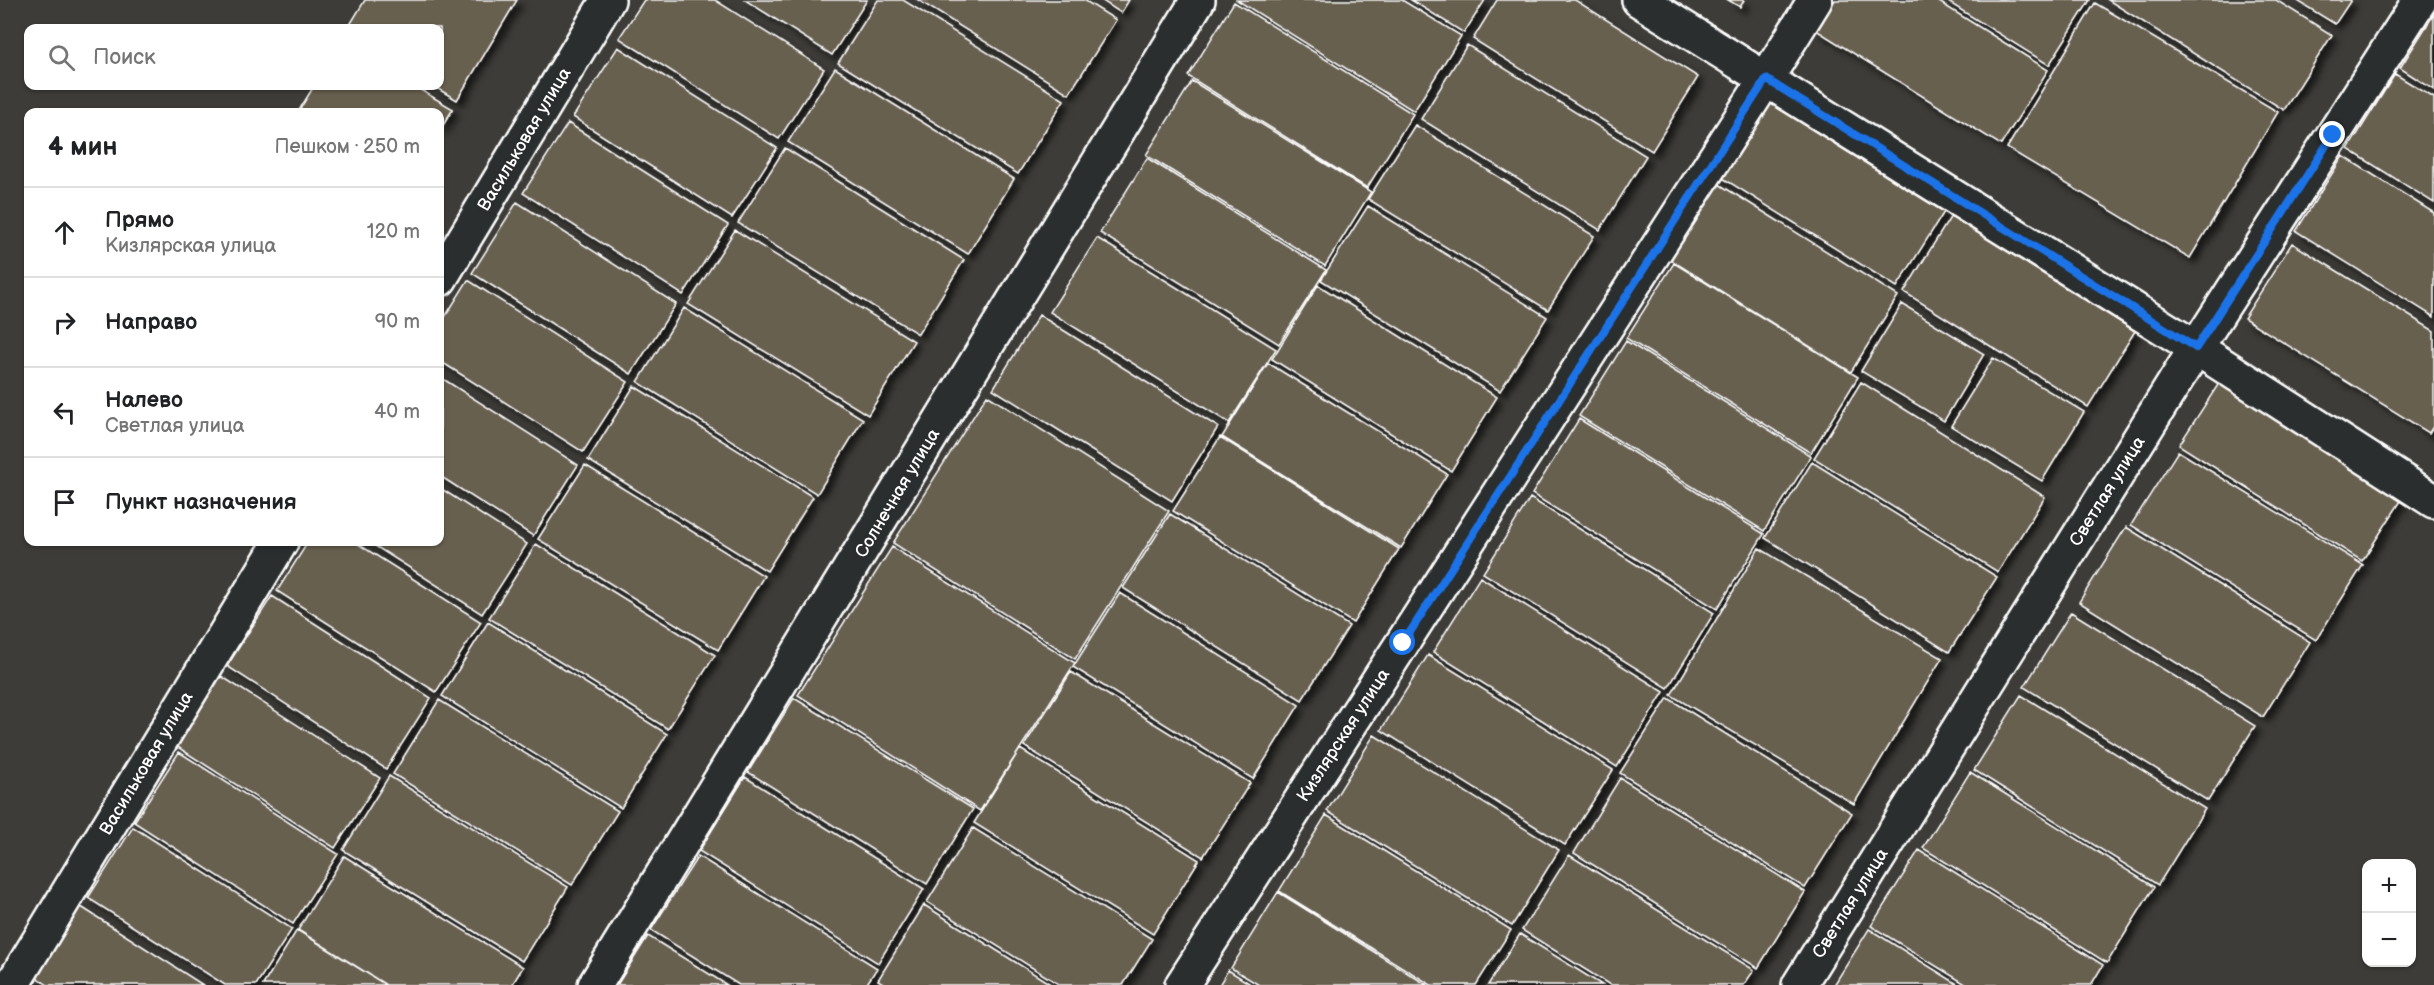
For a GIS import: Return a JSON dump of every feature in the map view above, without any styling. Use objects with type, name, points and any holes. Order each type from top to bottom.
[{"type":"street","name":"Васильковая улица","points":[[444,272],[608,0]]},
{"type":"street","name":"Солнечная улица","points":[[595,985],[1198,0]]},
{"type":"street","points":[[1639,0],[2196,348],[2434,501]]},
{"type":"street","name":"Кизлярская улица","points":[[1182,985],[1815,0]]},
{"type":"street","name":"Светлая улица","points":[[1799,985],[2196,348],[2420,0]]},
{"type":"street","name":"Васильковая улица","points":[[12,985],[278,546]]},
{"type":"building","points":[[365,0],[517,0],[457,100],[440,90],[444,90],[444,24],[350,24]]},
{"type":"building","points":[[644,0],[715,0],[824,69],[779,139],[619,38]]},
{"type":"building","points":[[745,0],[867,0],[832,55]]},
{"type":"building","points":[[878,0],[903,0],[1064,100],[1018,174],[838,63]]},
{"type":"building","points":[[918,0],[1084,0],[1116,20],[1069,94]]},
{"type":"building","points":[[1101,0],[1129,0],[1121,13]]},
{"type":"building","points":[[1237,0],[1402,0],[1461,36],[1414,111]]},
{"type":"building","points":[[1411,0],[1485,0],[1464,33]]},
{"type":"building","points":[[1497,0],[1575,0],[1698,77],[1652,151],[1473,39]]},
{"type":"building","points":[[1728,0],[1744,0],[1740,7]]},
{"type":"building","points":[[1835,0],[1936,0],[2048,70],[2001,145],[1816,30]]},
{"type":"building","points":[[1945,0],[2090,0],[2049,65]]},
{"type":"building","points":[[2108,0],[2276,0],[2332,35],[2284,110]]},
{"type":"building","points":[[2296,0],[2351,0],[2335,24]]},
{"type":"building","points":[[1234,2],[1413,114],[1367,188],[1188,76]]},
{"type":"building","points":[[2095,3],[2278,112],[2190,258],[2007,148]]},
{"type":"building","points":[[2434,14],[2434,90],[2400,68]]},
{"type":"building","points":[[1467,45],[1646,156],[1600,230],[1421,119]]},
{"type":"building","points":[[618,47],[777,148],[732,218],[573,117]]},
{"type":"building","points":[[835,68],[1014,179],[968,254],[788,142]]},
{"type":"building","points":[[2395,74],[2434,98],[2434,203],[2348,149]]},
{"type":"building","points":[[1192,81],[1371,192],[1325,266],[1146,155]]},
{"type":"building","points":[[312,90],[421,90],[453,109],[444,124],[444,108],[300,108]]},
{"type":"building","points":[[1760,97],[1944,212],[1897,287],[1713,172]]},
{"type":"building","points":[[568,123],[728,225],[683,295],[523,193]]},
{"type":"building","points":[[1415,125],[1594,236],[1548,310],[1368,199]]},
{"type":"building","points":[[785,148],[964,260],[918,334],[738,223]]},
{"type":"building","points":[[2343,156],[2434,213],[2434,317],[2296,231]]},
{"type":"building","points":[[1147,158],[1326,270],[1279,344],[1100,233]]},
{"type":"building","points":[[1714,181],[1898,296],[1851,372],[1666,257]]},
{"type":"building","points":[[517,202],[676,304],[631,374],[472,273]]},
{"type":"building","points":[[1368,206],[1547,317],[1500,391],[1321,280]]},
{"type":"building","points":[[1951,216],[2135,331],[2088,407],[1904,292]]},
{"type":"building","points":[[735,230],[914,341],[868,415],[688,304]]},
{"type":"building","points":[[1097,238],[1276,349],[1229,423],[1050,312]]},
{"type":"building","points":[[2292,243],[2434,331],[2434,425],[2429,433],[2244,318]]},
{"type":"building","points":[[1674,263],[1858,377],[1811,453],[1626,338]]},
{"type":"building","points":[[468,280],[628,382],[583,452],[444,364],[444,319]]},
{"type":"building","points":[[1318,285],[1497,397],[1451,471],[1272,359]]},
{"type":"building","points":[[1902,304],[1984,354],[1944,421],[1861,371]]},
{"type":"building","points":[[684,308],[863,419],[817,494],[638,382]]},
{"type":"building","points":[[1039,315],[1218,427],[1172,501],[993,389]]},
{"type":"building","points":[[1626,341],[1811,456],[1764,531],[1579,416]]},
{"type":"building","points":[[1993,358],[2084,412],[2042,481],[1951,426]]},
{"type":"building","points":[[1268,363],[1447,474],[1401,548],[1222,437]]},
{"type":"building","points":[[2223,377],[2406,493],[2362,561],[2179,445]]},
{"type":"building","points":[[444,380],[578,465],[533,536],[444,479]]},
{"type":"building","points":[[1861,382],[2045,497],[1998,572],[1814,458]]},
{"type":"building","points":[[634,386],[813,497],[767,571],[588,460]]},
{"type":"building","points":[[987,395],[1169,511],[1075,659],[893,543]]},
{"type":"building","points":[[1579,419],[1764,534],[1717,609],[1532,494]]},
{"type":"building","points":[[1220,437],[1399,549],[1353,623],[1173,511]]},
{"type":"building","points":[[2178,451],[2363,565],[2316,640],[2131,525]]},
{"type":"building","points":[[1812,462],[1997,577],[1949,652],[1765,538]]},
{"type":"building","points":[[585,465],[764,576],[718,650],[538,539]]},
{"type":"building","points":[[444,491],[527,544],[482,614],[375,546],[444,546]]},
{"type":"building","points":[[1530,498],[1714,613],[1668,688],[1483,573]]},
{"type":"building","points":[[1170,514],[1349,626],[1302,700],[1123,588]]},
{"type":"building","points":[[2126,527],[2310,642],[2263,717],[2079,602]]},
{"type":"building","points":[[536,544],[715,655],[668,729],[489,618]]},
{"type":"building","points":[[305,546],[361,546],[481,622],[436,692],[277,591]]},
{"type":"building","points":[[892,547],[1075,663],[980,811],[798,695]]},
{"type":"building","points":[[1759,548],[1942,658],[1854,804],[1671,695]]},
{"type":"building","points":[[1480,577],[1664,692],[1617,767],[1433,652]]},
{"type":"building","points":[[1120,593],[1299,705],[1253,779],[1073,667]]},
{"type":"building","points":[[272,596],[431,698],[386,769],[227,666]]},
{"type":"building","points":[[2071,612],[2255,726],[2208,801],[2024,687]]},
{"type":"building","points":[[488,622],[667,734],[621,808],[442,696]]},
{"type":"building","points":[[1428,655],[1613,770],[1565,845],[1381,730]]},
{"type":"building","points":[[1071,672],[1250,783],[1203,857],[1024,746]]},
{"type":"building","points":[[221,676],[380,778],[335,848],[176,746]]},
{"type":"building","points":[[2021,695],[2205,809],[2158,885],[1974,770]]},
{"type":"building","points":[[794,698],[973,809],[927,884],[748,772]]},
{"type":"building","points":[[1668,698],[1852,813],[1805,888],[1620,773]]},
{"type":"building","points":[[439,700],[618,811],[572,885],[393,774]]},
{"type":"building","points":[[1374,735],[1559,850],[1512,926],[1327,811]]},
{"type":"building","points":[[1020,749],[1199,860],[1153,934],[974,823]]},
{"type":"building","points":[[179,752],[338,854],[293,924],[134,822]]},
{"type":"building","points":[[1970,772],[2154,887],[2107,963],[1923,848]]},
{"type":"building","points":[[389,776],[568,887],[522,961],[343,850]]},
{"type":"building","points":[[745,777],[924,889],[878,963],[699,851]]},
{"type":"building","points":[[1620,778],[1805,892],[1758,968],[1574,853]]},
{"type":"building","points":[[1326,815],[1511,930],[1476,985],[1431,985],[1279,891]]},
{"type":"building","points":[[133,827],[292,929],[256,985],[225,985],[88,898]]},
{"type":"building","points":[[973,828],[1152,939],[1123,985],[1060,985],[927,902]]},
{"type":"building","points":[[1919,850],[2103,965],[2091,985],[1967,985],[1871,926]]},
{"type":"building","points":[[1569,855],[1754,970],[1744,985],[1610,985],[1522,930]]},
{"type":"building","points":[[344,856],[523,967],[512,985],[386,985],[298,930]]},
{"type":"building","points":[[698,856],[877,968],[866,985],[739,985],[651,930]]},
{"type":"building","points":[[1278,892],[1427,985],[1259,985],[1231,968]]},
{"type":"building","points":[[75,903],[203,985],[48,985],[30,973]]},
{"type":"building","points":[[924,905],[1052,985],[886,985],[878,980]]},
{"type":"building","points":[[1869,929],[1959,985],[1834,985]]},
{"type":"building","points":[[297,930],[386,985],[263,985]]},
{"type":"building","points":[[1520,934],[1602,985],[1488,985]]},
{"type":"building","points":[[648,936],[727,985],[617,985]]},
{"type":"building","points":[[1228,970],[1252,985],[1219,985]]},
{"type":"route","points":[[1403,643],[1766,79],[2196,348],[2333,135]]}]
